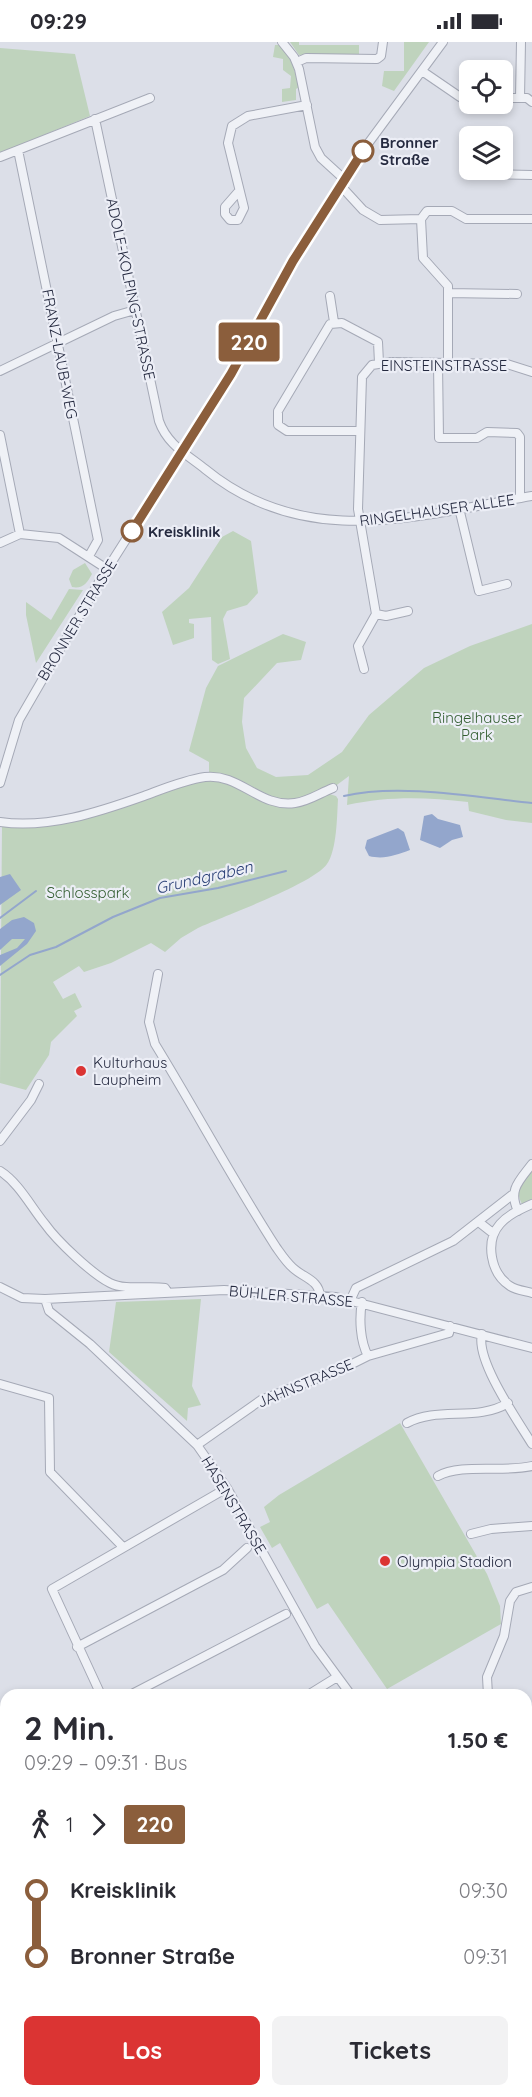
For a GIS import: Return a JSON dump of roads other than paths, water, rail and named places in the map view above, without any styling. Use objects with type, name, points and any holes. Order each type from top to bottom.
[{"type":"street","points":[[282,42],[297,62],[318,153],[363,210],[380,220],[421,219]]},
{"type":"street","points":[[297,62],[306,58],[377,59],[383,51],[383,42]]},
{"type":"street","name":"BRONNER STRASSE","points":[[0,781],[19,720],[107,569],[231,374],[287,271],[342,182],[443,42]]},
{"type":"street","points":[[520,98],[521,42]]},
{"type":"street","points":[[422,71],[459,96]]},
{"type":"street","points":[[0,157],[150,98]]},
{"type":"street","points":[[513,98],[532,102]]},
{"type":"street","points":[[239,191],[228,143],[232,126],[248,116],[307,105]]},
{"type":"street","name":"ADOLF-KOLPING-STRASSE","points":[[95,119],[162,429],[181,452]]},
{"type":"street","name":"FRANZ-LAUB-WEG","points":[[18,150],[98,540],[89,556]]},
{"type":"street","points":[[513,175],[532,175]]},
{"type":"street","points":[[448,364],[448,286],[423,258],[421,219],[427,211],[452,211],[466,219],[532,219]]},
{"type":"street","points":[[448,293],[517,294]]},
{"type":"street","points":[[330,296],[334,322]]},
{"type":"street","points":[[0,371],[114,316],[135,310]]},
{"type":"street","points":[[359,431],[287,431],[278,425],[278,411],[326,327],[334,322],[342,323],[378,342],[379,363]]},
{"type":"street","name":"EINSTEINSTRASSE","points":[[376,614],[373,602],[375,593],[359,521],[359,431],[362,377],[372,366],[379,363],[507,364],[532,372]]},
{"type":"street","points":[[438,363],[439,438],[477,438],[486,432],[516,433],[520,438],[520,498]]},
{"type":"street","points":[[0,435],[20,534]]},
{"type":"street","name":"RINGELHAUSER ALLEE","points":[[181,452],[227,487],[269,509],[305,518],[359,521],[532,496]]},
{"type":"street","points":[[459,508],[479,591],[507,584]]},
{"type":"street","points":[[0,543],[20,534],[59,538],[107,569]]},
{"type":"street","points":[[364,669],[358,646],[376,614],[386,616],[408,611]]},
{"type":"street","points":[[0,822],[17,824],[82,816],[204,777],[234,780],[253,794],[279,803],[307,800],[333,788]]},
{"type":"street","points":[[158,974],[149,1022],[155,1044],[211,1142],[277,1249],[293,1269],[320,1288],[320,1296]]},
{"type":"street","points":[[0,1141],[31,1100],[39,1084]]},
{"type":"street","points":[[351,1299],[356,1288],[433,1252],[480,1223],[512,1194],[532,1164]]},
{"type":"street","points":[[0,1171],[15,1185],[47,1228],[100,1277],[112,1284],[165,1288],[167,1292]]},
{"type":"street","points":[[512,1194],[518,1211]]},
{"type":"street","points":[[532,1204],[502,1222],[494,1234],[492,1256],[497,1272],[510,1286],[532,1293]]},
{"type":"street","points":[[480,1223],[494,1234]]},
{"type":"street","points":[[0,1287],[22,1298],[45,1299]]},
{"type":"street","name":"BÜHLER STRASSE","points":[[45,1299],[111,1298],[167,1292],[224,1290],[351,1299],[532,1348]]},
{"type":"street","name":"HASENSTRASSE","points":[[45,1299],[49,1311],[99,1352],[198,1444],[227,1488],[315,1646],[346,1689]]},
{"type":"street","name":"JAHNSTRASSE","points":[[198,1444],[261,1400],[344,1368],[368,1356],[364,1348],[362,1302]]},
{"type":"street","points":[[368,1356],[448,1333],[450,1326]]},
{"type":"street","points":[[482,1334],[480,1346],[508,1403],[532,1444]]},
{"type":"street","points":[[0,1384],[49,1398],[50,1472],[123,1547]]},
{"type":"street","points":[[407,1423],[424,1417],[496,1410],[508,1403]]},
{"type":"street","points":[[438,1476],[452,1471],[518,1469],[532,1466]]},
{"type":"street","points":[[98,1689],[76,1647],[52,1589],[227,1488]]},
{"type":"street","points":[[471,1534],[490,1529],[532,1526]]},
{"type":"street","points":[[76,1647],[223,1569],[247,1548]]},
{"type":"street","points":[[488,1689],[487,1677],[504,1636],[510,1601],[516,1592],[532,1587]]},
{"type":"street","points":[[142,1689],[286,1614]]},
{"type":"street","points":[[318,1689],[337,1677]]},
{"type":"water","points":[[432,814],[438,819],[460,825],[463,837],[452,840],[440,848],[420,840],[424,816]]},
{"type":"water","points":[[398,828],[404,832],[410,850],[385,857],[369,856],[365,848],[367,840]]},
{"type":"water","points":[[10,874],[21,890],[0,905],[0,877]]},
{"type":"water","points":[[24,917],[34,923],[36,931],[27,944],[0,966],[0,955],[17,948],[25,939],[12,939],[0,950],[0,929],[12,920]]},
{"type":"waterway","name":"Grundgraben","points":[[344,796],[365,792],[412,791],[532,803]]},
{"type":"waterway","name":"Grundgraben","points":[[0,975],[30,955],[56,947],[113,917],[160,898],[218,888],[286,871]]},
{"type":"waterway","points":[[0,918],[36,891]]},
{"type":"place","name":"Bronner Straße","points":[[363,151]]},
{"type":"place","name":"Kreisklinik","points":[[132,531]]},
{"type":"place","name":"Kulturhaus Laupheim","points":[[81,1071]]},
{"type":"place","name":"Olympia Stadion","points":[[385,1561]]},
{"type":"park label","name":"Ringelhauser Park","points":[[477,726]]},
{"type":"park label","name":"Schlosspark","points":[[88,892]]}]
